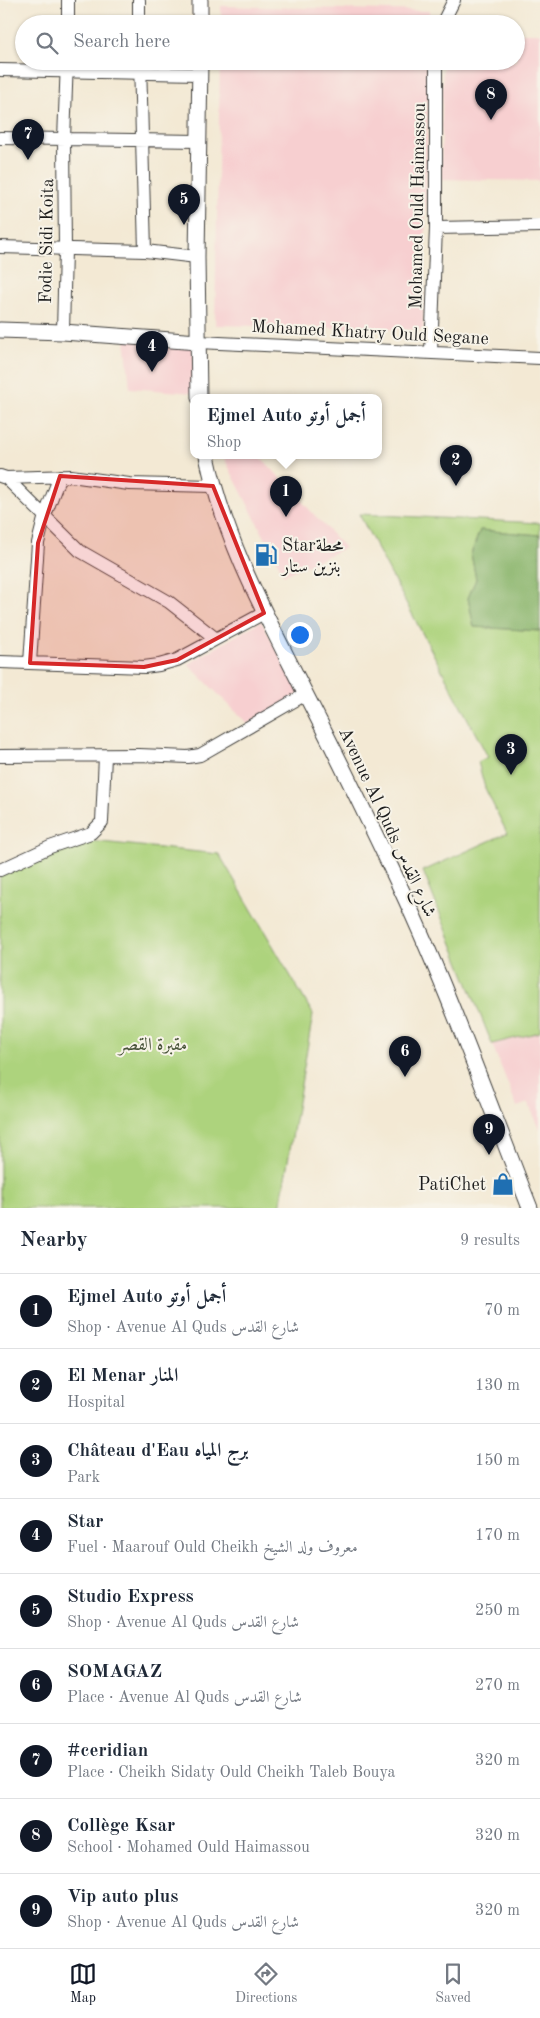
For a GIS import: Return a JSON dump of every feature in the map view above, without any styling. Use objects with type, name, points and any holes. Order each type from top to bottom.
[{"type":"street","points":[[68,0],[68,15]]},
{"type":"street","points":[[139,0],[140,15]]},
{"type":"street","points":[[200,0],[200,15]]},
{"type":"street","points":[[446,15],[454,0]]},
{"type":"street","points":[[0,70],[15,69]]},
{"type":"street","name":"Fodie Sidi Koita","points":[[63,332],[65,250],[64,139],[67,70]]},
{"type":"street","points":[[140,70],[144,140],[145,251]]},
{"type":"street","points":[[199,70],[197,257],[199,394]]},
{"type":"street","name":"Mohamed Ould Haimassou","points":[[431,352],[436,228],[436,70]]},
{"type":"street","points":[[0,138],[199,142]]},
{"type":"street","points":[[436,228],[540,226]]},
{"type":"street","points":[[0,247],[145,251],[197,257]]},
{"type":"street","points":[[0,330],[63,332],[198,342]]},
{"type":"street","name":"Mohamed Khatry Ould Segane","points":[[198,342],[540,358]]},
{"type":"street","name":"Avenue Al Quds شارع القدس","points":[[208,459],[229,534],[264,613],[306,694],[394,875],[441,982],[530,1208]]},
{"type":"street","points":[[30,663],[38,543],[45,515],[60,476]]},
{"type":"street","points":[[3,477],[60,476],[129,484],[214,486]]},
{"type":"street","points":[[3,477],[45,515],[80,551],[169,602],[215,638]]},
{"type":"street","points":[[0,662],[159,666],[177,660],[264,613]]},
{"type":"street","points":[[0,756],[188,757],[200,755],[306,694]]},
{"type":"street","points":[[0,870],[50,847],[84,836],[99,826],[102,822],[105,756]]},
{"type":"highlighted area","points":[[60,476],[213,486],[264,613],[177,660],[144,667],[30,663],[38,543]]},
{"type":"shaded area","points":[[221,6],[430,11],[430,15],[221,15]]},
{"type":"shaded area","points":[[525,33],[540,33],[540,181],[441,179],[443,70],[525,70]]},
{"type":"shaded area","points":[[220,70],[429,70],[423,330],[215,325]]},
{"type":"shaded area","points":[[125,338],[194,344],[194,393],[130,388]]},
{"type":"shaded area","points":[[225,459],[263,459],[345,548],[284,575]]},
{"type":"shaded area","points":[[261,621],[300,693],[248,724],[188,664]]},
{"type":"shaded area","points":[[540,1032],[540,1129],[528,1103],[517,1107],[492,1044]]},
{"type":"green space","points":[[359,514],[540,523],[540,535],[480,530],[471,554],[476,579],[468,598],[474,627],[540,631],[540,1032],[492,1044],[423,871],[507,833],[485,788],[478,762],[488,757]]},
{"type":"green space","points":[[480,530],[540,535],[540,631],[474,627],[468,598],[476,579],[471,554]]},
{"type":"green space","name":"مقبرة القصر","points":[[91,841],[219,854],[313,1014],[280,1208],[0,1208],[0,876],[24,863]]},
{"type":"place","name":"Collège Ksar","points":[[491,120]]},
{"type":"place","name":"#ceridian","points":[[28,160]]},
{"type":"place","name":"Studio Express","points":[[184,225]]},
{"type":"place","name":"Star","points":[[152,372]]},
{"type":"place","name":"El Menar المنار","points":[[456,486]]},
{"type":"place","name":"Ejmel Auto أجمل أوتو","points":[[286,517]]},
{"type":"place","name":"Starمحطة بنزين ستار","points":[[266,555]]},
{"type":"place","name":"Château d'Eau برج المياه","points":[[511,775]]},
{"type":"place","name":"SOMAGAZ","points":[[405,1077]]},
{"type":"place","name":"Vip auto plus","points":[[489,1155]]},
{"type":"place","name":"PatiChet","points":[[503,1184]]}]
